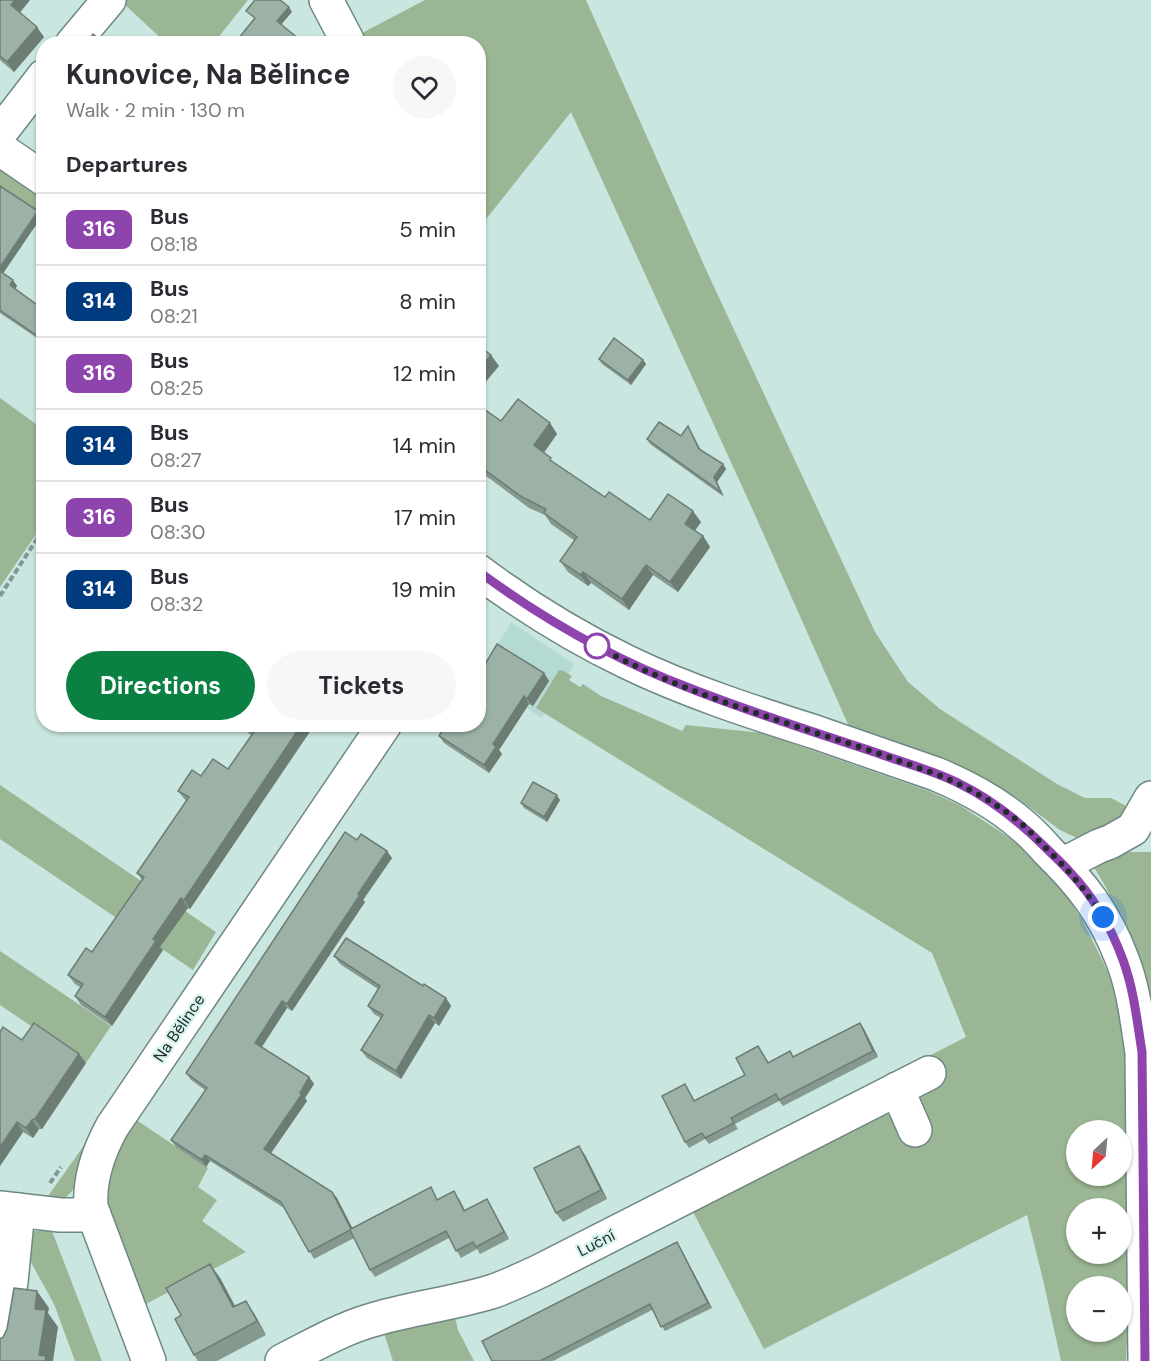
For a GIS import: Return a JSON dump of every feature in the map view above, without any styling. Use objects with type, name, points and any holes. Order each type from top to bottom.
[{"type":"street","points":[[79,36],[109,0]]},
{"type":"street","points":[[326,0],[345,36]]},
{"type":"street","points":[[0,133],[36,86]]},
{"type":"street","points":[[0,149],[36,173]]},
{"type":"street","points":[[486,581],[606,651],[641,668],[720,700],[926,770],[960,784],[1017,820],[1087,892],[1103,917],[1123,960],[1135,1007],[1142,1052],[1145,1361]]},
{"type":"street","name":"Na Bělince","points":[[148,1361],[94,1215],[91,1200],[92,1184],[101,1152],[112,1127],[380,732]]},
{"type":"street","points":[[1062,865],[1133,828],[1151,798]]},
{"type":"street","name":"Luční","points":[[282,1361],[341,1331],[369,1321],[452,1302],[510,1285],[929,1073]]},
{"type":"street","points":[[897,1089],[915,1130]]},
{"type":"street","points":[[0,1342],[11,1282],[9,1209],[60,1215],[94,1215]]},
{"type":"path","points":[[0,596],[36,540]]},
{"type":"shaded area","points":[[511,622],[574,664],[542,718],[486,681],[486,664]]},
{"type":"green space","points":[[123,0],[248,0],[219,36],[158,36],[122,2]]},
{"type":"green space","points":[[425,0],[586,0],[708,274],[875,632],[908,682],[940,709],[1057,784],[1085,798],[1111,798],[1130,808],[1113,830],[1079,839],[1060,830],[1021,801],[973,772],[929,753],[851,731],[571,112],[486,219],[486,36],[360,36]]},
{"type":"green space","points":[[0,168],[36,194],[36,212],[0,189]]},
{"type":"green space","points":[[0,398],[36,424],[36,534],[0,587]]},
{"type":"green space","points":[[559,670],[572,676],[569,680],[580,687],[583,684],[601,696],[682,731],[686,725],[762,733],[929,791],[961,806],[1007,836],[1030,855],[1067,897],[1083,921],[1104,964],[1121,1012],[1128,1074],[1128,1120],[1066,1120],[1066,1186],[1129,1186],[1129,1198],[1066,1198],[1066,1264],[1130,1264],[1130,1267],[1130,1276],[1066,1276],[1066,1342],[1127,1342],[1126,1361],[1061,1361],[1027,1215],[764,1349],[691,1208],[880,1113],[895,1118],[918,1103],[923,1091],[923,1059],[966,1037],[932,953],[536,708]]},
{"type":"green space","points":[[0,785],[216,932],[193,970],[0,839]]},
{"type":"green space","points":[[1151,852],[1151,998],[1144,969],[1133,941],[1092,863],[1109,853]]},
{"type":"green space","points":[[0,951],[111,1026],[86,1063],[0,1005]]},
{"type":"green space","points":[[135,1119],[208,1168],[198,1187],[217,1200],[202,1221],[246,1252],[142,1306],[103,1202],[114,1152]]},
{"type":"green space","points":[[90,1137],[81,1174],[72,1191],[57,1202],[43,1203]]},
{"type":"green space","points":[[31,1231],[52,1231],[102,1361],[75,1361],[54,1304],[27,1255]]},
{"type":"green space","points":[[454,1313],[458,1330],[474,1361],[393,1361],[383,1330]]},
{"type":"building","points":[[0,0],[15,0],[11,5],[37,27],[7,62],[0,56]]},
{"type":"building","points":[[255,0],[280,0],[289,7],[277,21],[295,36],[240,36],[255,18],[246,11]]},
{"type":"building","points":[[0,186],[36,210],[36,214],[0,267]]},
{"type":"building","points":[[0,271],[13,280],[10,285],[36,304],[36,335],[0,310]]},
{"type":"building","points":[[614,338],[643,360],[628,380],[599,359]]},
{"type":"building","points":[[486,351],[491,355],[486,361]]},
{"type":"building","points":[[518,399],[550,423],[534,445],[551,458],[550,460],[605,497],[609,492],[650,520],[668,494],[693,511],[685,524],[703,536],[670,582],[646,565],[622,599],[583,572],[581,575],[560,561],[577,537],[544,513],[546,509],[522,497],[486,471],[486,411],[501,421]]},
{"type":"building","points":[[659,422],[681,436],[688,426],[699,449],[723,464],[714,477],[721,492],[647,439]]},
{"type":"building","points":[[497,644],[544,673],[527,699],[524,696],[493,744],[496,747],[484,765],[439,736],[441,732],[486,732],[486,663]]},
{"type":"building","points":[[254,732],[297,732],[184,900],[181,898],[153,939],[156,941],[105,1017],[75,996],[83,984],[68,975],[86,948],[92,952],[144,877],[137,873],[189,797],[178,791],[192,770],[201,776],[213,759],[228,769]]},
{"type":"building","points":[[533,782],[557,795],[544,817],[521,803]]},
{"type":"building","points":[[345,832],[357,840],[361,834],[387,851],[287,1004],[282,1001],[255,1043],[309,1077],[300,1093],[302,1094],[264,1149],[332,1192],[351,1229],[431,1187],[437,1200],[454,1191],[464,1211],[487,1199],[504,1232],[476,1247],[473,1242],[456,1251],[446,1231],[370,1270],[350,1230],[309,1252],[281,1202],[205,1155],[202,1160],[171,1140],[207,1088],[186,1073]]},
{"type":"building","points":[[346,938],[446,998],[434,1018],[429,1015],[396,1071],[361,1050],[383,1015],[368,1006],[380,986],[334,956]]},
{"type":"building","points":[[34,1023],[79,1054],[35,1119],[26,1128],[17,1122],[0,1147],[0,1032],[3,1027],[22,1040]]},
{"type":"building","points":[[860,1023],[873,1051],[779,1100],[776,1094],[731,1118],[734,1123],[705,1138],[702,1133],[685,1142],[662,1096],[685,1084],[694,1101],[745,1075],[736,1058],[758,1046],[768,1063],[790,1051],[793,1057]]},
{"type":"building","points":[[579,1146],[601,1190],[556,1213],[534,1168]]},
{"type":"building","points":[[677,1242],[708,1303],[661,1327],[650,1304],[540,1361],[492,1361],[482,1341]]},
{"type":"building","points":[[210,1264],[233,1307],[246,1301],[257,1321],[194,1355],[175,1319],[181,1315],[166,1288]]},
{"type":"building","points":[[14,1288],[37,1291],[35,1309],[46,1310],[39,1355],[46,1356],[45,1361],[0,1361],[0,1339],[7,1329]]},
{"type":"bus line","name":"316","points":[[486,577],[524,604],[627,662],[742,708],[936,774],[981,795],[1023,826],[1087,892],[1103,917],[1123,960],[1135,1007],[1142,1052],[1145,1361]]},
{"type":"route","points":[[597,646],[627,662],[691,689],[936,774],[981,795],[1023,826],[1069,871],[1087,892],[1103,917]]}]
